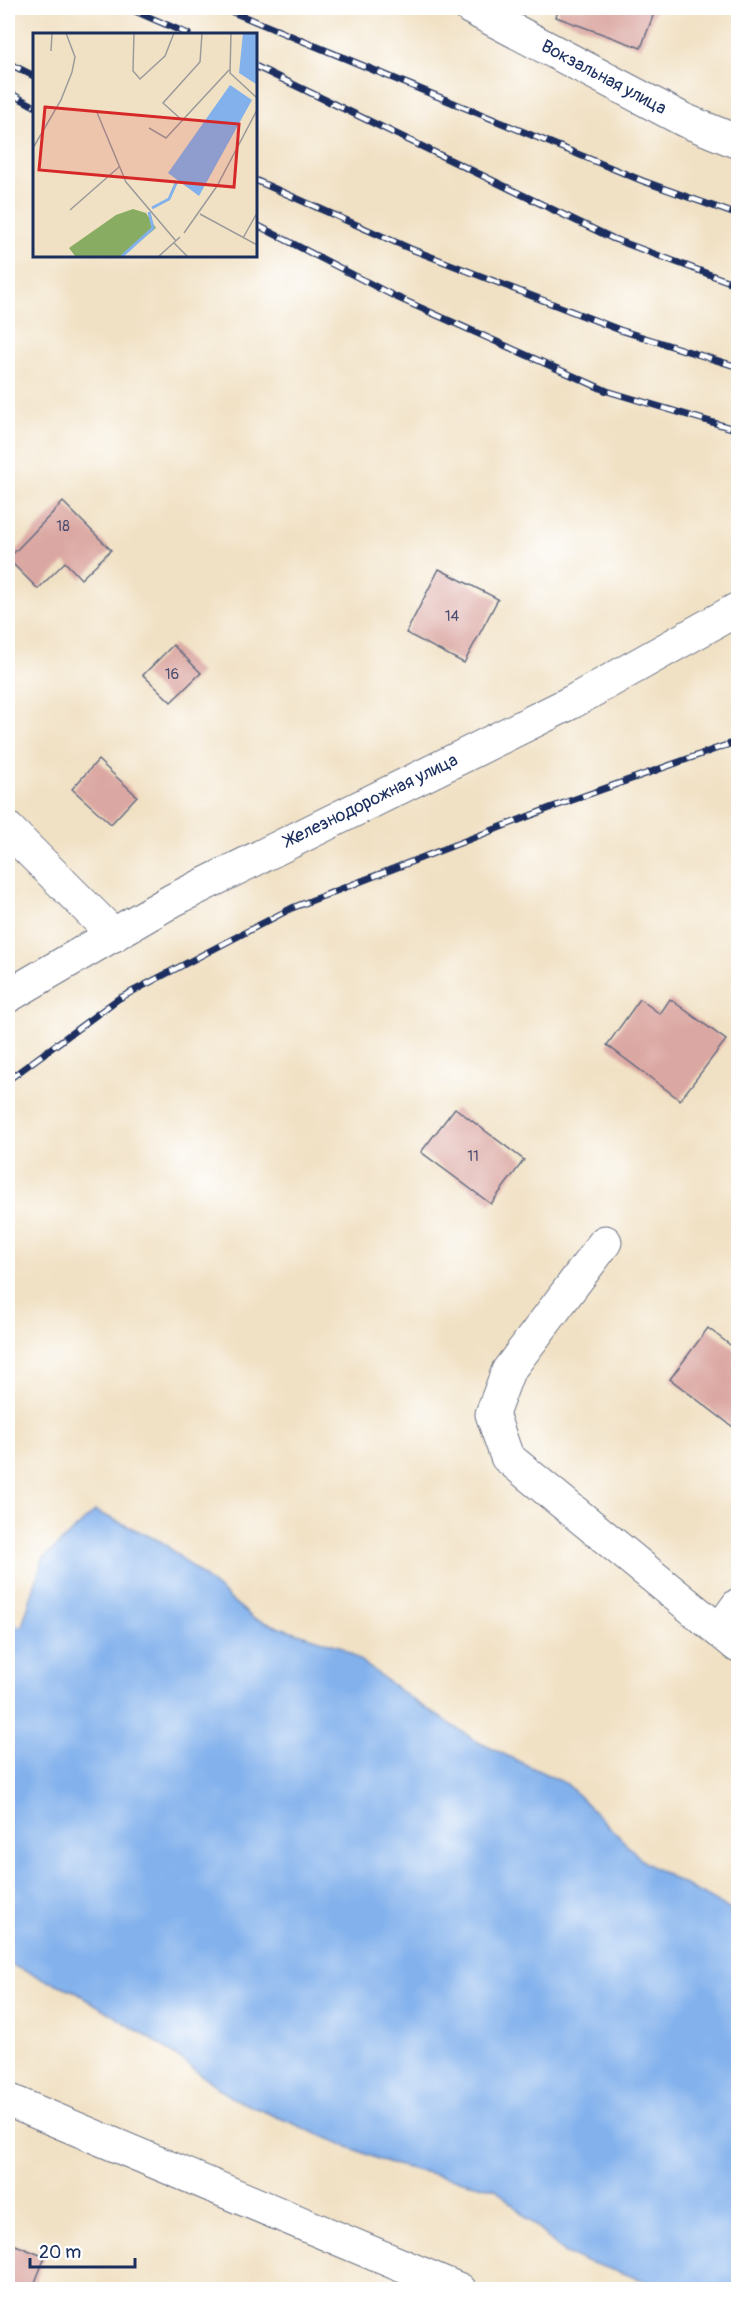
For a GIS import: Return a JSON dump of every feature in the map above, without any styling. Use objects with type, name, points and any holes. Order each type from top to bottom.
[{"type":"street","name":"Вокзальная улица","points":[[471,8],[684,120],[738,142]]},
{"type":"street","name":"Железнодорожная улица","points":[[8,996],[184,894],[572,702],[738,609]]},
{"type":"street","points":[[8,829],[114,935]]},
{"type":"street","points":[[605,1242],[508,1371],[492,1414],[507,1457],[729,1638],[738,1605]]},
{"type":"street","points":[[8,2100],[460,2289]]},
{"type":"water","points":[[95,1511],[162,1542],[254,1619],[342,1647],[410,1698],[478,1742],[567,1784],[645,1863],[738,1914],[738,2289],[670,2289],[565,2254],[496,2189],[387,2163],[232,2098],[164,2047],[74,1991],[8,1964],[8,1645],[20,1632],[43,1559]]},
{"type":"building","points":[[559,8],[656,8],[641,48],[556,17]]},
{"type":"building","points":[[63,502],[111,550],[81,579],[65,562],[38,589],[8,559]]},
{"type":"building","points":[[439,569],[498,599],[464,663],[406,633]]},
{"type":"building","points":[[173,645],[201,673],[171,702],[143,675]]},
{"type":"building","points":[[98,760],[137,796],[111,824],[72,789]]},
{"type":"building","points":[[640,999],[660,1014],[670,999],[726,1040],[680,1100],[607,1045]]},
{"type":"building","points":[[455,1108],[524,1160],[491,1204],[421,1152]]},
{"type":"building","points":[[708,1328],[738,1351],[737,1430],[670,1379]]},
{"type":"building","points":[[8,2242],[45,2257],[32,2290],[8,2290]]},
{"type":"waterway","points":[[8,1625],[30,1639]]},
{"type":"railway","points":[[128,8],[186,33]]},
{"type":"railway","points":[[223,8],[643,181],[738,215]]},
{"type":"railway","points":[[8,63],[33,76]]},
{"type":"railway","points":[[256,66],[614,239],[738,285]]},
{"type":"railway","points":[[8,92],[33,105]]},
{"type":"railway","points":[[256,180],[411,249],[620,330],[738,367]]},
{"type":"railway","points":[[256,225],[394,296],[607,391],[738,430]]},
{"type":"railway","points":[[8,1080],[118,999],[292,908],[550,808],[738,741]]}]
